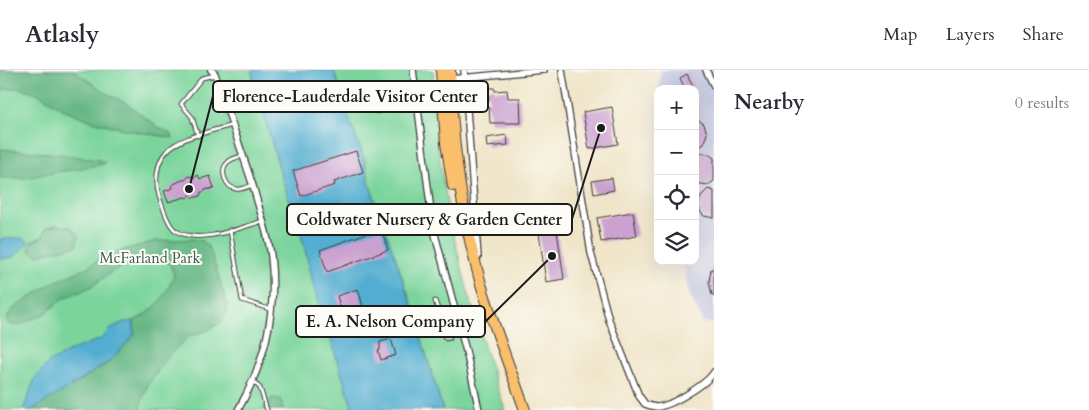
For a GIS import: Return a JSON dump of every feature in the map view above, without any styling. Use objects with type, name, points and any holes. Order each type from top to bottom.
[{"type":"highway","points":[[441,70],[449,167],[464,246],[481,307],[518,410]]},
{"type":"highway","points":[[450,74],[452,126],[465,217],[481,283],[525,410]]},
{"type":"street","points":[[413,70],[433,227],[466,347],[478,410]]},
{"type":"street","points":[[464,70],[481,283]]},
{"type":"street","points":[[450,74],[465,78],[544,70]]},
{"type":"street","points":[[562,70],[586,226],[596,277],[609,320],[639,396],[645,404],[656,407],[668,404],[704,383],[714,372]]},
{"type":"street","points":[[706,70],[714,86]]},
{"type":"street","points":[[214,72],[244,155],[271,255],[272,310],[263,352],[253,381],[238,410]]},
{"type":"street","points":[[377,110],[381,103],[393,94],[416,87]]},
{"type":"lane","points":[[198,136],[192,118],[181,104],[202,78],[214,72]]},
{"type":"lane","points":[[233,124],[180,142],[165,152],[157,169],[157,189],[164,213],[174,230],[191,236],[211,236],[263,221]]},
{"type":"lane","points":[[244,155],[227,162],[224,170],[225,178],[234,189],[252,186]]},
{"type":"lane","points":[[230,230],[242,300],[272,310]]},
{"type":"lane","points":[[410,319],[439,312],[435,300]]},
{"type":"lane","points":[[253,381],[260,388],[267,410]]},
{"type":"shaded area","points":[[661,70],[714,70],[714,324],[703,322],[689,293],[684,265],[699,265],[699,85],[659,85]]},
{"type":"green space","name":"McFarland Park","points":[[0,70],[251,70],[284,185],[303,241],[314,287],[353,410],[0,410]]},
{"type":"green space","points":[[0,70],[73,70],[106,93],[126,103],[158,127],[171,134],[173,138],[127,130],[92,121],[63,109],[35,92],[17,88],[0,90]]},
{"type":"green space","points":[[334,70],[433,70],[439,157],[446,200],[466,285],[505,410],[443,410],[418,327],[412,324],[409,313],[413,308],[370,185],[364,158],[352,128]]},
{"type":"green space","points":[[0,149],[59,154],[105,161],[104,164],[24,178],[0,178]]},
{"type":"green space","points":[[56,225],[71,227],[79,236],[76,246],[37,255],[29,250],[31,242],[42,237],[46,228]]},
{"type":"green space","points":[[192,239],[203,241],[210,249],[228,308],[222,322],[206,331],[189,336],[169,356],[148,384],[140,406],[141,410],[30,410],[110,361],[134,335],[134,321],[159,302],[174,275],[170,264],[161,258],[148,258],[113,271],[89,288],[64,298],[44,314],[19,325],[9,325],[6,319],[14,308],[52,283],[82,270],[112,253],[156,241]]},
{"type":"green space","points":[[273,398],[280,399],[284,410],[264,410],[267,402]]},
{"type":"water","points":[[251,70],[334,70],[364,158],[370,185],[413,309],[409,313],[412,324],[418,327],[443,410],[353,410],[314,287],[303,241],[284,185]]},
{"type":"water","points":[[21,238],[29,242],[14,257],[0,259],[0,239]]},
{"type":"water","points":[[134,321],[134,335],[110,361],[32,410],[23,410],[35,378],[49,362],[74,349],[101,339],[113,327],[124,322]]},
{"type":"building","points":[[687,74],[692,85],[683,85],[680,78]]},
{"type":"building","points":[[488,88],[494,88],[495,91],[507,90],[508,98],[520,98],[521,123],[490,123],[489,107],[487,108],[486,101],[489,101]]},
{"type":"building","points":[[612,107],[618,144],[589,149],[583,112]]},
{"type":"building","points":[[699,121],[704,124],[707,134],[703,144],[699,146]]},
{"type":"building","points":[[507,135],[508,145],[487,147],[486,138]]},
{"type":"building","points":[[356,151],[363,172],[334,182],[335,185],[301,196],[293,171]]},
{"type":"building","points":[[699,153],[708,154],[714,158],[714,181],[708,185],[699,184]]},
{"type":"building","points":[[198,175],[200,179],[210,176],[214,188],[201,192],[200,196],[193,198],[190,195],[187,198],[168,202],[164,191],[173,188],[172,185],[185,180],[189,176],[195,177]]},
{"type":"building","points":[[612,178],[614,190],[594,194],[592,181]]},
{"type":"building","points":[[708,189],[714,191],[714,218],[704,216],[701,213],[699,202],[701,196]]},
{"type":"building","points":[[633,212],[637,236],[601,242],[597,218]]},
{"type":"building","points":[[381,228],[388,250],[327,272],[320,250]]},
{"type":"building","points":[[557,231],[564,279],[546,282],[539,233]]},
{"type":"building","points":[[711,269],[714,269],[714,295],[712,295],[709,282]]},
{"type":"building","points":[[358,289],[368,324],[347,330],[337,296]]},
{"type":"building","points":[[449,328],[452,340],[445,341],[441,334],[443,333],[442,330]]},
{"type":"building","points":[[391,339],[396,355],[381,360],[378,350],[380,350],[380,342]]},
{"type":"place","name":"Coldwater Nursery & Garden Center","points":[[601,128]]},
{"type":"place","name":"Florence-Lauderdale Visitor Center","points":[[189,189]]},
{"type":"place","name":"E. A. Nelson Company","points":[[552,256]]}]
